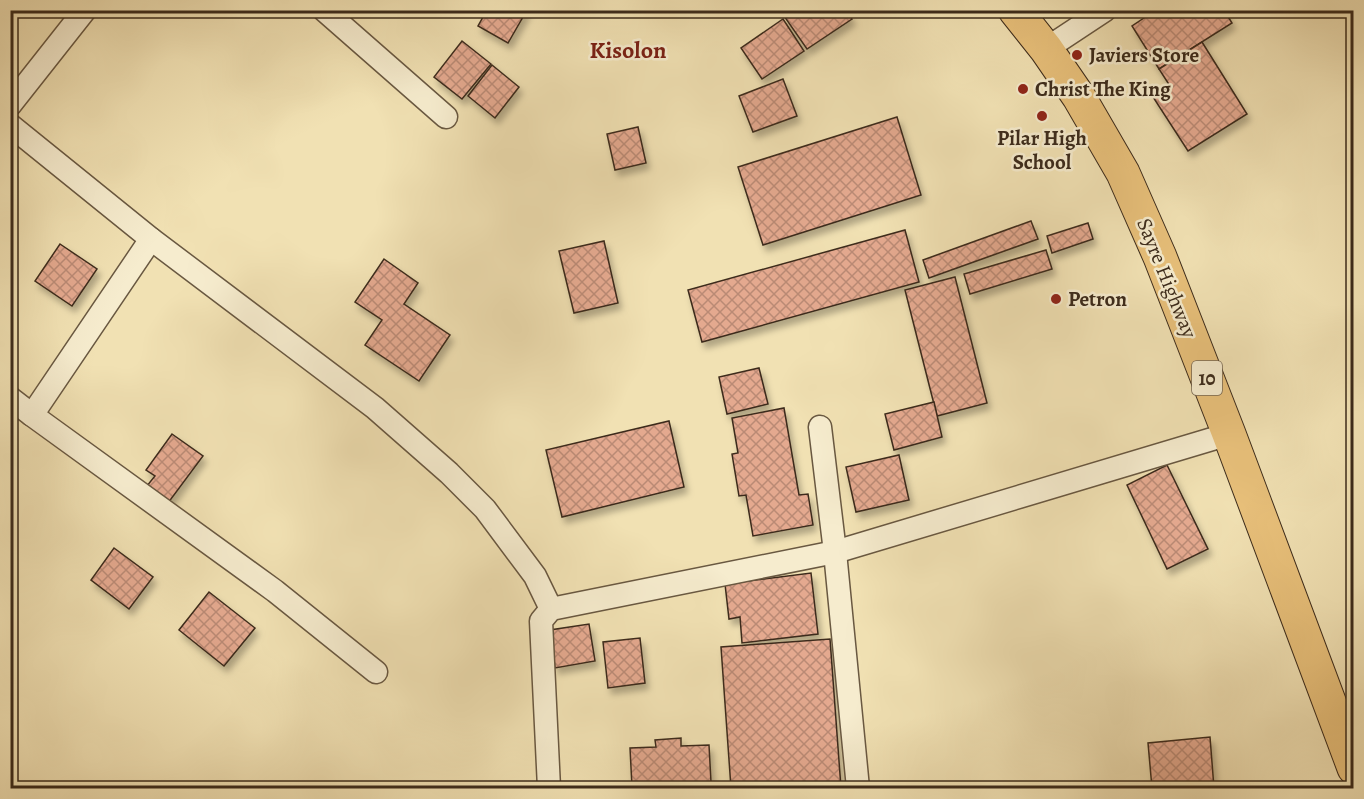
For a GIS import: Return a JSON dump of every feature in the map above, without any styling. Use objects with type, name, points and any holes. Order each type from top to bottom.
[{"type":"highway","name":"Sayre Highway","points":[[1015,10],[1046,49],[1079,97],[1123,173],[1160,257],[1229,434],[1353,768]]},
{"type":"street","points":[[10,105],[85,10]]},
{"type":"street","points":[[324,10],[446,117]]},
{"type":"street","points":[[1046,49],[1105,10]]},
{"type":"street","points":[[10,125],[151,239],[375,408],[449,473],[485,509],[499,527],[535,576],[550,609]]},
{"type":"street","points":[[32,415],[151,239]]},
{"type":"street","points":[[10,398],[275,591],[376,672]]},
{"type":"street","points":[[820,428],[835,552],[858,789]]},
{"type":"street","points":[[549,789],[541,621],[550,609],[835,552],[1229,434]]},
{"type":"building","points":[[487,10],[527,10],[508,43],[478,26]]},
{"type":"building","points":[[792,10],[846,10],[852,19],[807,49],[784,16]]},
{"type":"building","points":[[1156,10],[1224,10],[1232,23],[1159,69],[1132,26]]},
{"type":"building","points":[[783,19],[804,51],[762,79],[741,48]]},
{"type":"building","points":[[462,41],[491,64],[462,99],[434,77]]},
{"type":"building","points":[[1202,42],[1247,114],[1188,151],[1153,97],[1170,86],[1159,69]]},
{"type":"building","points":[[492,65],[519,87],[495,118],[468,96]]},
{"type":"building","points":[[783,79],[797,116],[753,132],[739,96]]},
{"type":"building","points":[[897,117],[921,195],[763,245],[738,167]]},
{"type":"building","points":[[638,127],[646,163],[615,170],[607,134]]},
{"type":"building","points":[[1031,221],[1038,239],[929,278],[923,260]]},
{"type":"building","points":[[1088,223],[1093,239],[1052,253],[1047,236]]},
{"type":"building","points":[[905,230],[919,282],[702,342],[688,290]]},
{"type":"building","points":[[604,241],[618,303],[574,313],[559,251]]},
{"type":"building","points":[[60,244],[97,269],[72,306],[35,281]]},
{"type":"building","points":[[1046,250],[1052,269],[970,294],[964,274]]},
{"type":"building","points":[[384,259],[418,283],[404,304],[450,335],[419,381],[365,345],[382,320],[355,302]]},
{"type":"building","points":[[955,277],[987,403],[937,416],[905,290]]},
{"type":"building","points":[[759,368],[768,404],[727,414],[719,377]]},
{"type":"building","points":[[934,402],[942,437],[894,450],[885,414]]},
{"type":"building","points":[[784,408],[799,495],[808,494],[813,525],[753,536],[746,495],[739,496],[732,454],[738,453],[732,418]]},
{"type":"building","points":[[669,421],[684,487],[562,517],[546,450]]},
{"type":"building","points":[[172,434],[203,456],[168,503],[146,487],[155,476],[146,470]]},
{"type":"building","points":[[899,455],[909,500],[856,512],[846,467]]},
{"type":"building","points":[[1167,465],[1208,549],[1167,569],[1127,485]]},
{"type":"building","points":[[114,548],[153,577],[129,609],[91,580]]},
{"type":"building","points":[[811,573],[818,634],[742,643],[740,617],[729,619],[725,584]]},
{"type":"building","points":[[209,592],[255,628],[224,666],[179,630]]},
{"type":"building","points":[[589,624],[595,661],[555,668],[550,630]]},
{"type":"building","points":[[640,638],[645,683],[608,688],[603,642]]},
{"type":"building","points":[[830,639],[841,788],[731,788],[721,647]]},
{"type":"building","points":[[1210,737],[1214,788],[1152,788],[1148,743]]},
{"type":"building","points":[[681,738],[681,746],[709,745],[711,782],[691,783],[691,788],[632,787],[630,748],[656,747],[655,740]]},
{"type":"place","name":"Javiers Store","points":[[1077,55]]},
{"type":"place","name":"Christ The King","points":[[1023,89]]},
{"type":"place","name":"Pilar High School","points":[[1042,116]]},
{"type":"place","name":"Petron","points":[[1056,299]]},
{"type":"district","name":"Kisolon","points":[[628,50]]}]
